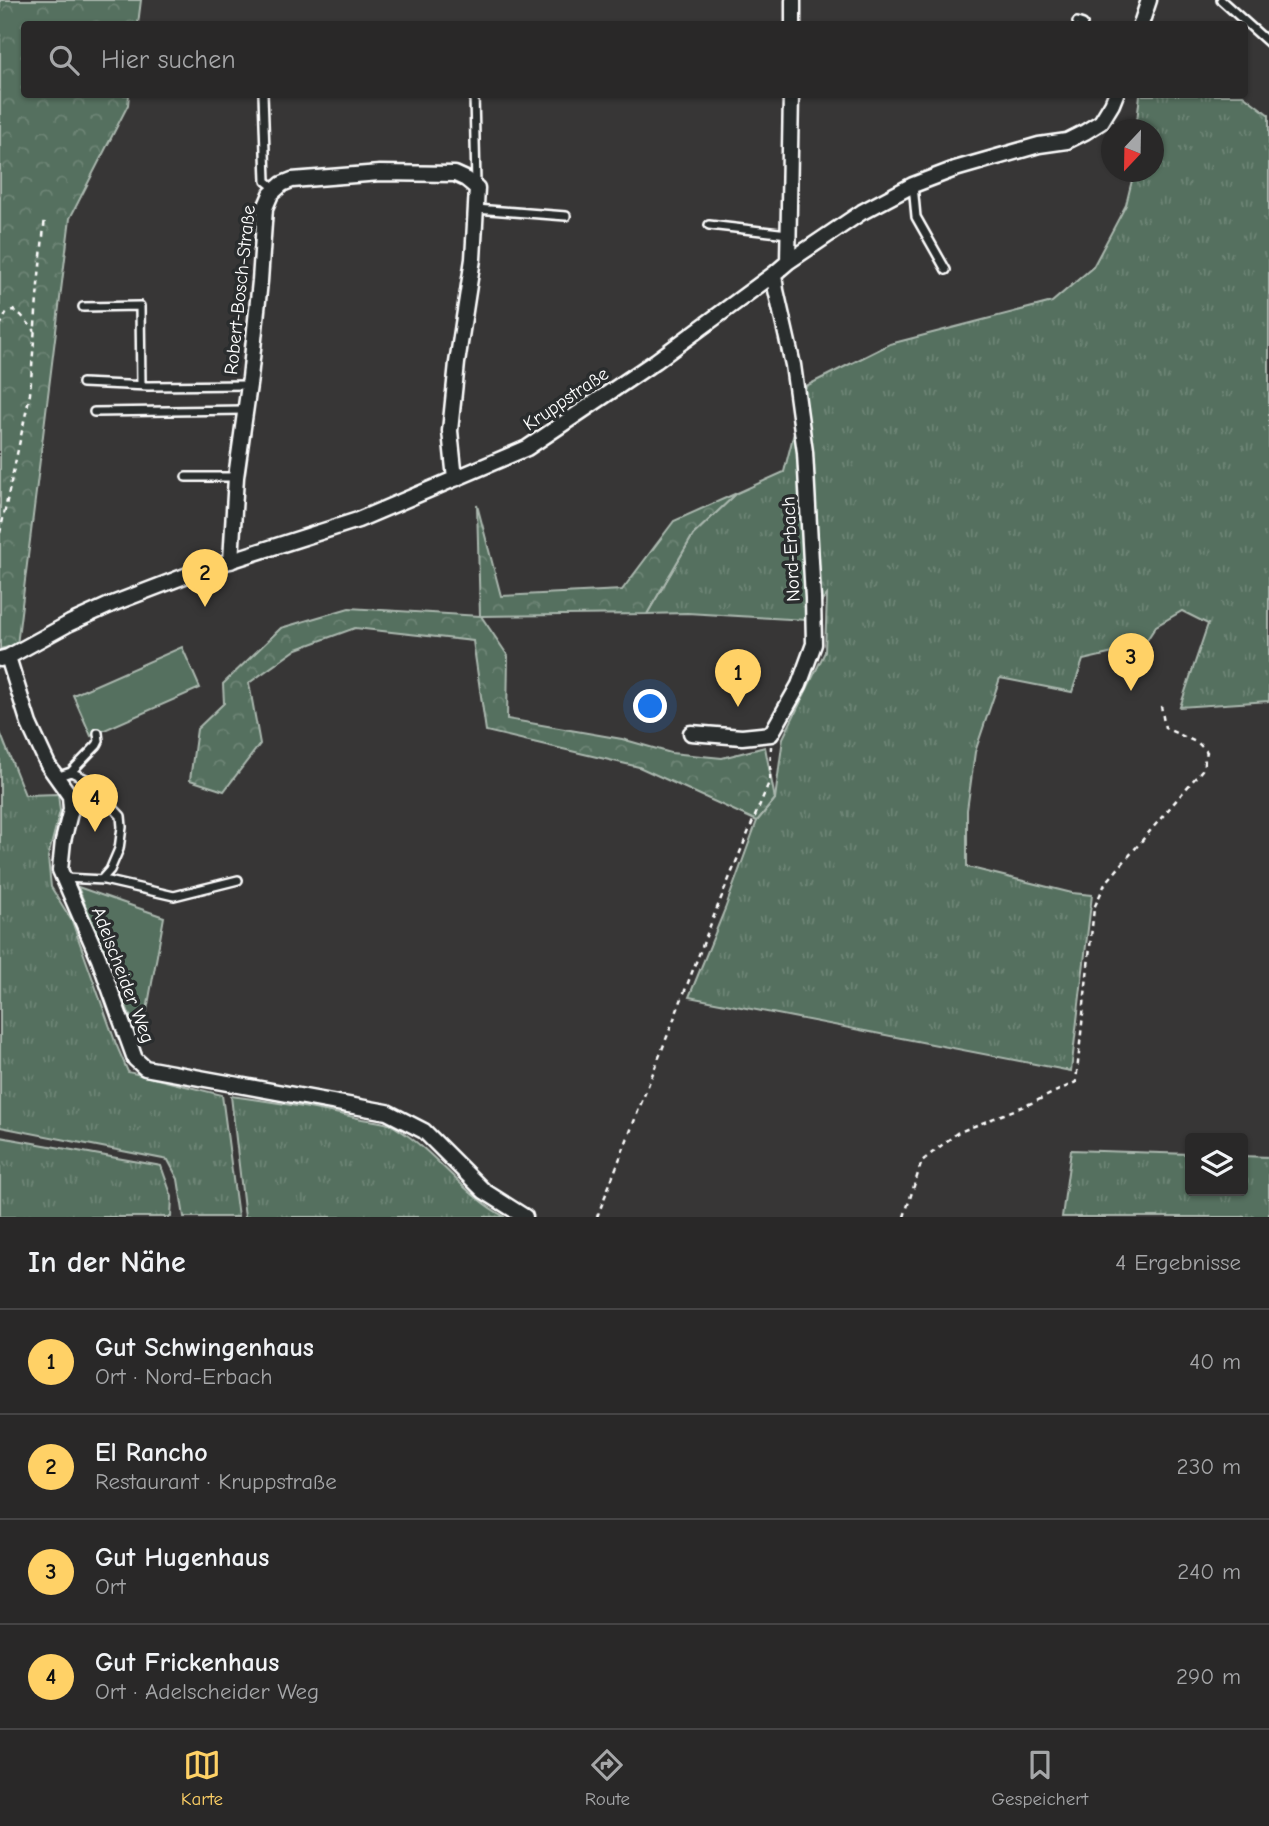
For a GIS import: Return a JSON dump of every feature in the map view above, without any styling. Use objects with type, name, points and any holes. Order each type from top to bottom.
[{"type":"street","points":[[793,0],[793,21]]},
{"type":"street","points":[[1141,21],[1149,0]]},
{"type":"street","points":[[788,262],[791,98]]},
{"type":"street","name":"Kruppstraße","points":[[4,658],[112,604],[198,571],[358,520],[500,461],[543,438],[656,361],[788,262],[862,212],[913,185],[955,169],[1039,145],[1067,141],[1101,122],[1114,99]]},
{"type":"street","name":"Robert-Bosch-Straße","points":[[231,561],[236,477],[249,385],[265,208],[271,194],[282,184],[292,180],[380,173],[455,174],[477,188]]},
{"type":"street","points":[[455,479],[450,431],[473,259],[477,188]]},
{"type":"street","name":"Nord-Erbach","points":[[771,734],[799,685],[814,644],[805,452],[793,365],[774,274]]},
{"type":"street","name":"Adelscheider Weg","points":[[4,658],[29,724],[56,777],[70,796],[71,808],[63,841],[60,870],[99,959],[135,1059],[145,1068],[387,1112],[424,1131],[484,1191],[525,1217]]},
{"type":"street","points":[[691,733],[742,737],[771,734]]},
{"type":"lane","points":[[1221,0],[1244,21]]},
{"type":"lane","points":[[1248,24],[1269,43]]},
{"type":"lane","points":[[263,98],[266,181],[276,190]]},
{"type":"lane","points":[[474,98],[477,188]]},
{"type":"lane","points":[[913,185],[916,217],[946,270]]},
{"type":"lane","points":[[475,209],[566,216]]},
{"type":"lane","points":[[709,225],[788,234]]},
{"type":"lane","points":[[83,307],[140,306],[141,385]]},
{"type":"lane","points":[[82,383],[249,385]]},
{"type":"lane","points":[[94,412],[245,410]]},
{"type":"lane","points":[[186,477],[236,477]]},
{"type":"lane","points":[[56,777],[71,772],[97,745],[98,733]]},
{"type":"lane","points":[[71,772],[86,779],[121,816],[119,849],[110,870],[101,880]]},
{"type":"lane","points":[[63,878],[101,880],[174,896],[238,880]]},
{"type":"path","points":[[0,533],[30,394],[45,217]]},
{"type":"path","points":[[0,326],[7,312],[13,310],[35,331]]},
{"type":"path","points":[[904,1217],[922,1161],[957,1133],[1076,1082],[1094,908],[1105,884],[1202,771],[1207,752],[1198,743],[1165,728],[1161,706]]},
{"type":"path","points":[[597,1217],[717,908],[770,780],[771,734]]},
{"type":"green space","points":[[0,0],[141,0],[138,21],[21,21],[21,98],[129,98],[128,105],[70,218],[17,645],[0,649]]},
{"type":"green space","points":[[1140,98],[1247,98],[1269,115],[1269,701],[1180,707],[1208,624],[1182,611],[1156,626],[1143,646],[1083,660],[1072,692],[1000,678],[975,752],[967,810],[967,867],[1072,893],[1092,895],[1071,1071],[689,997],[757,821],[775,799],[783,738],[825,652],[827,595],[807,620],[687,613],[647,614],[693,535],[737,493],[784,472],[806,386],[890,344],[1052,302],[1093,267],[1126,205],[1132,182],[1164,182],[1164,119],[1137,119]]},
{"type":"green space","points":[[737,493],[693,535],[647,614],[481,616],[508,656],[507,719],[622,739],[671,753],[722,758],[765,747],[775,799],[757,821],[639,767],[486,731],[473,641],[355,628],[297,649],[249,683],[260,744],[224,791],[190,780],[197,729],[224,703],[223,684],[281,628],[349,608],[480,616],[477,505],[501,596],[622,590],[674,521]]},
{"type":"green space","points":[[182,647],[200,688],[91,736],[73,695]]},
{"type":"green space","points":[[0,732],[25,795],[58,794],[60,811],[48,857],[51,887],[72,921],[128,1072],[222,1095],[238,1217],[184,1217],[178,1179],[168,1160],[0,1127]]},
{"type":"green space","points":[[78,887],[164,917],[141,1043]]},
{"type":"green space","points":[[231,1096],[390,1125],[426,1150],[463,1186],[505,1217],[245,1217]]},
{"type":"green space","points":[[0,1137],[161,1166],[172,1197],[171,1217],[0,1217]]},
{"type":"green space","points":[[1071,1150],[1185,1154],[1185,1196],[1248,1196],[1248,1156],[1269,1157],[1269,1217],[1062,1217]]},
{"type":"place","name":"El Rancho","points":[[205,607]]},
{"type":"place","name":"Gut Hugenhaus","points":[[1131,691]]},
{"type":"place","name":"Gut Schwingenhaus","points":[[738,707]]},
{"type":"place","name":"Gut Frickenhaus","points":[[95,832]]}]
